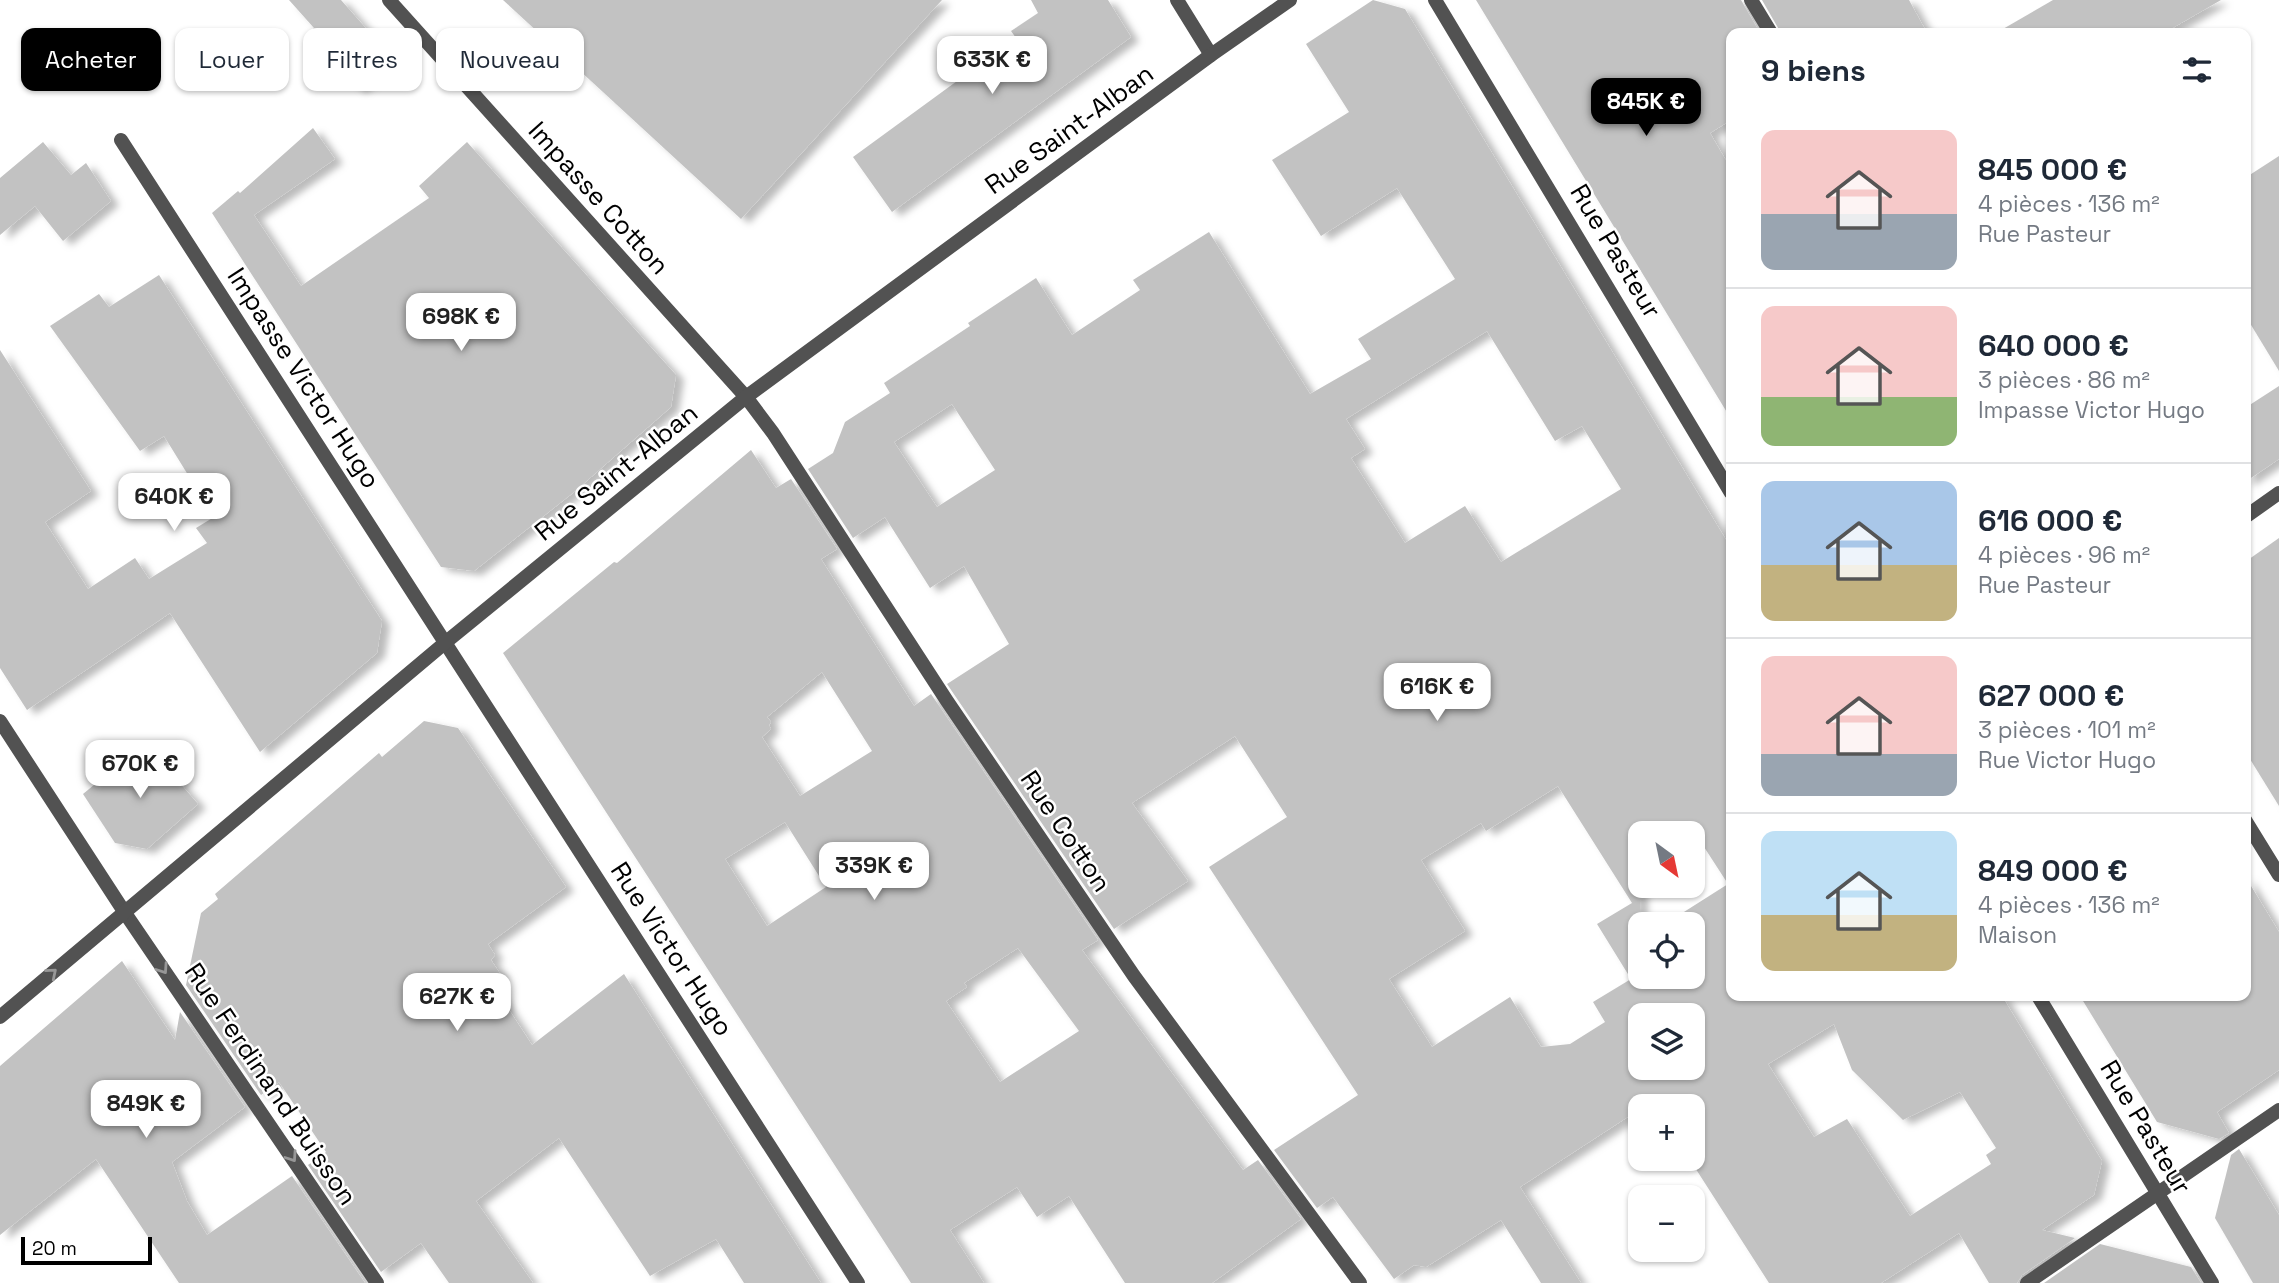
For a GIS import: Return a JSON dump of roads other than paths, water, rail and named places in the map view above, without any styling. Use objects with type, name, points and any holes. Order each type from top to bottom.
[{"type":"street","name":"Impasse Cotton","points":[[388,0],[746,397]]},
{"type":"street","points":[[1177,0],[1212,55]]},
{"type":"street","name":"Rue Saint-Alban","points":[[0,1017],[446,642],[746,397],[1290,0]]},
{"type":"street","name":"Rue Pasteur","points":[[1435,0],[1726,484]]},
{"type":"street","points":[[1751,0],[1768,28]]},
{"type":"street","name":"Impasse Victor Hugo","points":[[121,140],[446,642]]},
{"type":"street","name":"Rue Cotton","points":[[746,397],[773,433],[947,701],[1134,975],[1360,1283]]},
{"type":"street","points":[[2251,513],[2279,493]]},
{"type":"street","name":"Rue Victor Hugo","points":[[446,642],[858,1283]]},
{"type":"street","name":"Rue Ferdinand Buisson","points":[[0,721],[125,913],[377,1283]]},
{"type":"street","points":[[2251,830],[2279,875]]},
{"type":"street","name":"Rue Pasteur","points":[[2041,1001],[2212,1283]]},
{"type":"street","points":[[2027,1283],[2279,1110]]}]
